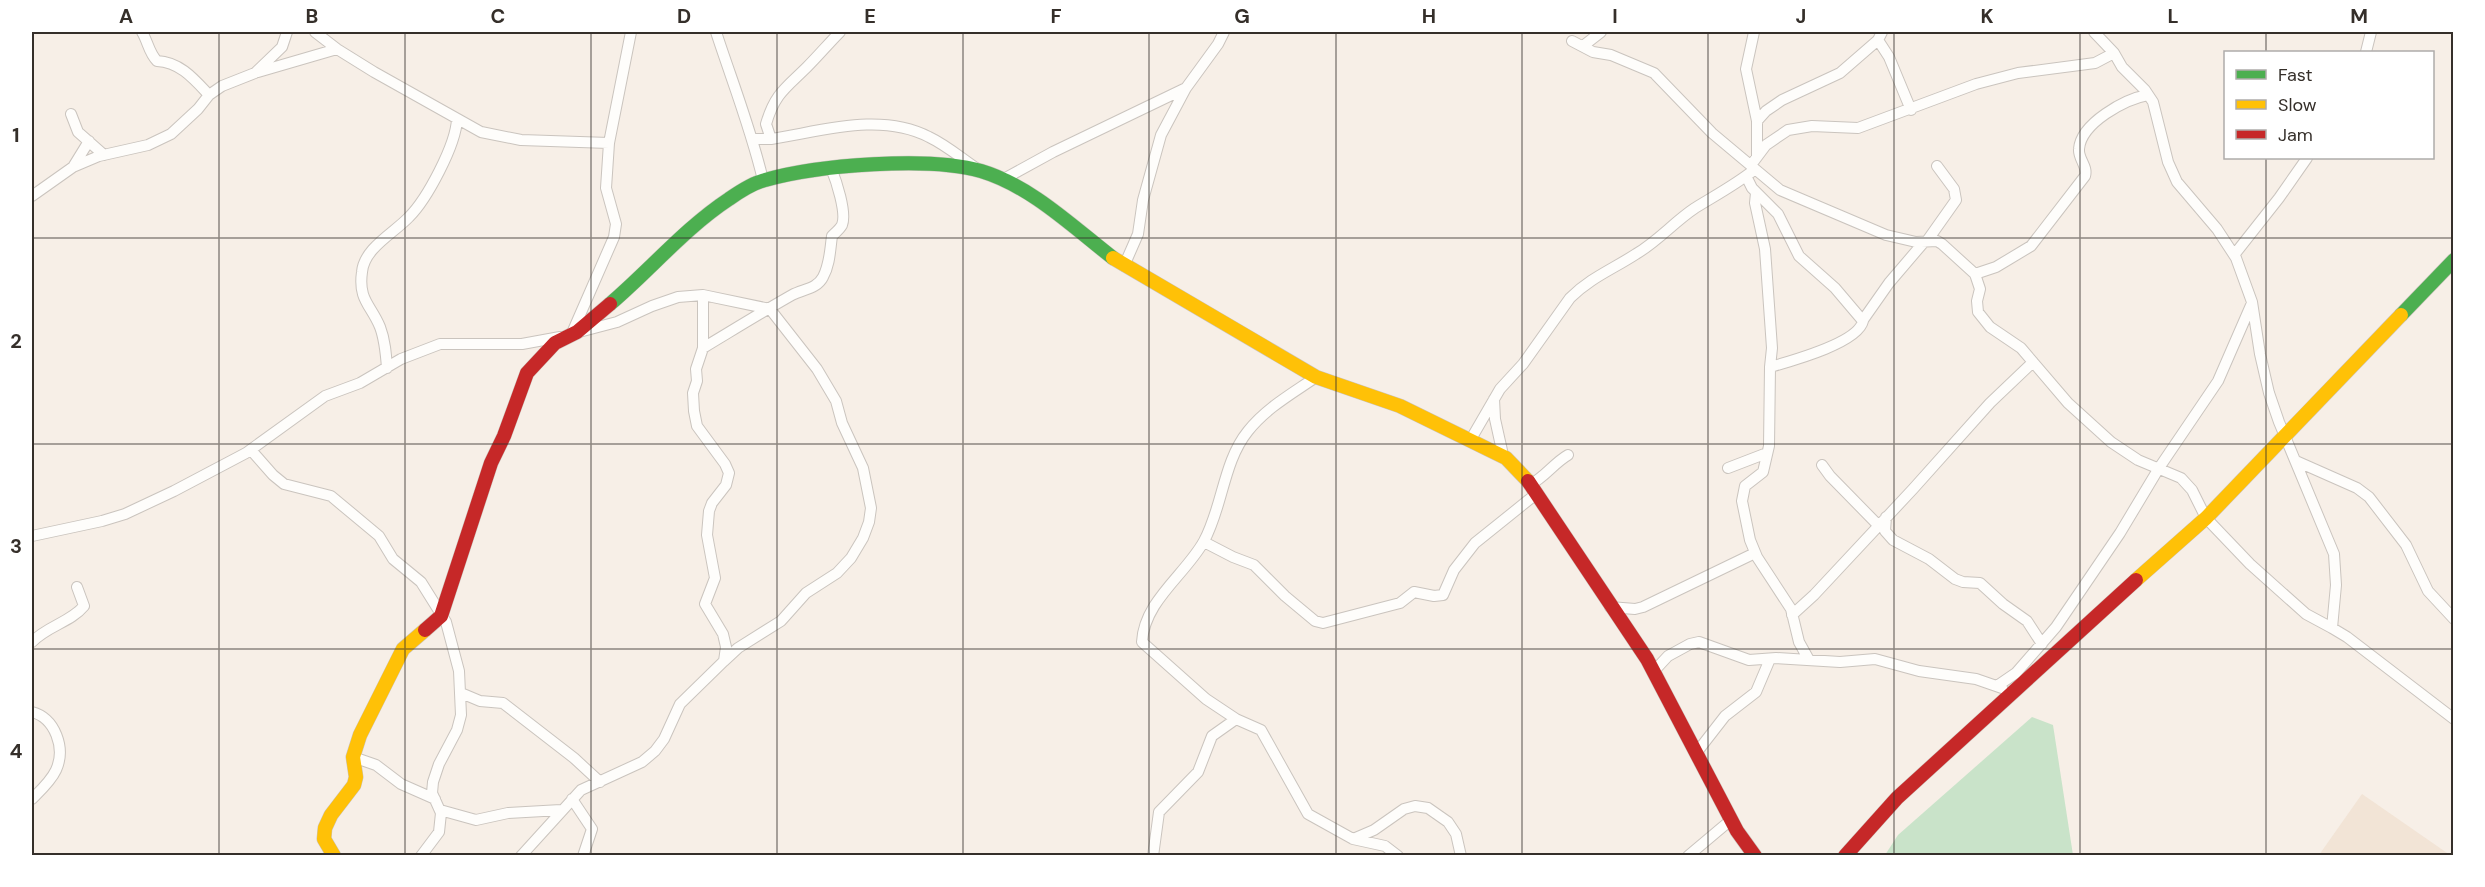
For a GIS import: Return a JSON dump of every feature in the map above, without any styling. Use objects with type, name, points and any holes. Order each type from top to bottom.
[{"type":"street","points":[[142,32],[149,44],[150,54],[157,61],[166,61],[182,68],[209,95]]},
{"type":"street","points":[[255,73],[282,46],[287,32]]},
{"type":"street","points":[[571,334],[614,237],[616,224],[606,188],[609,143],[631,32]]},
{"type":"street","points":[[716,32],[753,139],[762,180]]},
{"type":"street","points":[[1124,266],[1138,234],[1143,200],[1161,135],[1186,88],[1224,32]]},
{"type":"street","points":[[1583,46],[1601,32]]},
{"type":"street","points":[[1755,32],[1746,75],[1757,121],[1752,167],[1756,193],[1755,203],[1765,249],[1772,338],[1767,453],[1761,475],[1744,486],[1742,492],[1747,530],[1755,553],[1792,615],[1799,642],[1809,660]]},
{"type":"street","points":[[2094,32],[2153,102],[2168,162],[2177,182],[2229,244],[2234,255],[2252,303],[2265,380],[2334,554],[2336,585],[2332,628]]},
{"type":"street","points":[[2366,51],[2371,32]]},
{"type":"street","points":[[320,33],[337,49],[482,132],[521,140],[609,143]]},
{"type":"street","points":[[771,139],[766,124],[778,96],[787,84],[807,67],[834,34]]},
{"type":"street","points":[[1757,121],[1766,111],[1782,100],[1840,74],[1880,36],[1911,110]]},
{"type":"street","points":[[1572,41],[1593,52],[1606,53],[1654,73],[1694,117],[1768,183],[1794,197],[1886,235],[1942,244],[1975,274],[1980,290],[1977,307],[1980,316],[1990,327],[2021,348],[2068,403],[2111,442],[2138,459],[2177,476],[2192,490],[2206,518],[2250,564],[2297,607],[2315,620],[2347,637],[2454,720]]},
{"type":"street","points":[[32,196],[73,167],[104,154],[159,140],[171,134],[198,109],[209,95],[222,86],[255,73],[337,49]]},
{"type":"street","points":[[1471,439],[1494,399],[1579,290],[1605,270],[1647,247],[1695,209],[1734,186],[1752,167],[1771,140],[1788,130],[1812,126],[1858,128],[1976,84],[2018,73],[2095,63],[2114,53]]},
{"type":"street","points":[[1002,180],[1053,152],[1186,88]]},
{"type":"street","points":[[1975,274],[1996,267],[2035,242],[2086,173],[2079,150],[2083,134],[2110,111],[2132,99],[2148,95]]},
{"type":"street","points":[[70,114],[78,132],[104,154]]},
{"type":"street","points":[[387,368],[380,327],[366,304],[361,288],[363,264],[374,249],[409,218],[423,200],[457,128],[457,119]]},
{"type":"street","points":[[753,139],[771,139],[865,124],[889,124],[930,137],[981,171],[1029,195],[1124,266],[1316,377],[1400,406],[1503,456],[1534,489],[1610,607],[1637,643],[1732,819],[1755,855]]},
{"type":"street","points":[[73,167],[89,141]]},
{"type":"street","points":[[2234,255],[2306,159]]},
{"type":"street","points":[[334,855],[324,839],[325,828],[331,814],[354,785],[356,777],[353,757],[360,735],[376,699],[388,683],[399,655],[441,616],[484,481],[527,373],[555,343],[571,334],[630,287],[699,222],[729,199],[762,180],[831,168],[934,163],[981,171]]},
{"type":"street","points":[[1770,367],[1809,354],[1842,340],[1858,330],[1889,282],[1925,242],[1956,200],[1954,189],[1938,166]]},
{"type":"street","points":[[703,348],[792,295],[814,286],[824,276],[830,257],[832,236],[843,220],[838,188],[831,168]]},
{"type":"street","points":[[1756,193],[1778,214],[1803,260],[1835,288],[1863,320]]},
{"type":"street","points":[[1845,855],[1897,798],[2012,691],[2206,518],[2454,260]]},
{"type":"street","points":[[703,295],[703,348],[696,369],[697,381],[693,393],[694,411],[697,426],[729,473],[726,485],[712,503],[709,511],[707,535],[715,573],[705,602],[723,634],[726,647],[724,661]]},
{"type":"street","points":[[32,536],[125,514],[174,491],[251,450],[318,400],[360,383],[401,359],[440,344],[522,344],[616,322],[678,297],[703,295],[770,309],[817,369],[836,401],[842,423],[863,468],[871,508],[869,522],[851,558],[837,573],[806,593],[781,621],[738,648],[680,704],[664,739],[655,751],[642,762],[581,790],[561,810],[541,836],[521,855]]},
{"type":"street","points":[[1997,686],[2016,673],[2042,644],[2067,612],[2120,533],[2159,468],[2218,381],[2252,303]]},
{"type":"street","points":[[1792,615],[1814,595],[1990,403],[2033,362]]},
{"type":"street","points":[[1316,377],[1272,408],[1246,433],[1232,459],[1220,503],[1204,542],[1158,601],[1142,639],[1144,645],[1206,699],[1236,719],[1262,730],[1308,814],[1353,839],[1385,846],[1398,855]]},
{"type":"street","points":[[1494,399],[1495,418],[1503,456]]},
{"type":"street","points":[[251,450],[284,484],[331,496],[345,506],[379,536],[393,559],[421,582],[447,622],[459,671],[461,719],[435,772],[432,789],[441,819],[438,836],[421,855]]},
{"type":"street","points":[[1728,468],[1767,453]]},
{"type":"street","points":[[1204,542],[1233,558],[1254,565],[1285,596],[1315,621],[1323,623],[1400,603],[1414,592],[1434,596],[1443,595],[1454,570],[1474,543],[1534,489],[1557,461],[1568,455]]},
{"type":"street","points":[[2296,461],[2357,488],[2369,497],[2406,545],[2428,591],[2454,619]]},
{"type":"street","points":[[1822,465],[1830,476],[1882,521],[1893,540],[1929,559],[1955,579],[1980,583],[2002,604],[2027,621],[2042,644]]},
{"type":"street","points":[[1610,607],[1635,609],[1643,607],[1755,553]]},
{"type":"street","points":[[32,642],[48,628],[80,611],[84,604],[77,587]]},
{"type":"street","points":[[1654,671],[1668,656],[1690,644],[1699,642],[1740,658],[1840,662],[1882,660],[1908,669],[1957,675],[2012,691]]},
{"type":"street","points":[[1697,752],[1725,716],[1756,692],[1770,659]]},
{"type":"street","points":[[461,693],[480,701],[503,703],[508,706],[574,758],[600,782]]},
{"type":"street","points":[[32,712],[43,716],[53,726],[58,739],[59,760],[50,780],[32,799]]},
{"type":"street","points":[[1153,855],[1159,812],[1198,772],[1212,736],[1236,719]]},
{"type":"street","points":[[353,757],[376,765],[401,784],[437,804],[476,820],[508,813],[561,810]]},
{"type":"street","points":[[572,799],[592,829],[583,855]]},
{"type":"street","points":[[1353,839],[1374,830],[1404,809],[1415,806],[1428,808],[1448,822],[1456,834],[1461,855]]},
{"type":"street","points":[[1688,855],[1732,819]]},
{"type":"shaded area","points":[[2362,794],[2450,855],[2319,855]]},
{"type":"green space","points":[[2032,717],[2053,725],[2073,855],[1885,855],[1898,835]]},
{"type":"traffic: fast","points":[[610,304],[697,223],[756,183],[814,170],[873,164],[959,166],[999,178],[1034,197],[1113,258]]},
{"type":"traffic: fast","points":[[2401,315],[2454,260]]},
{"type":"traffic: slow","points":[[1113,258],[1316,377],[1400,406],[1506,458],[1528,481]]},
{"type":"traffic: slow","points":[[2136,580],[2206,518],[2401,315]]},
{"type":"traffic: slow","points":[[334,856],[324,839],[325,828],[331,815],[354,785],[356,777],[353,757],[360,735],[403,649],[425,630]]},
{"type":"traffic: jam","points":[[425,630],[441,616],[491,463],[504,436],[527,373],[555,343],[577,332],[610,304]]},
{"type":"traffic: jam","points":[[1528,481],[1647,659],[1737,831],[1755,856]]},
{"type":"traffic: jam","points":[[1845,856],[1897,798],[2136,580]]}]
